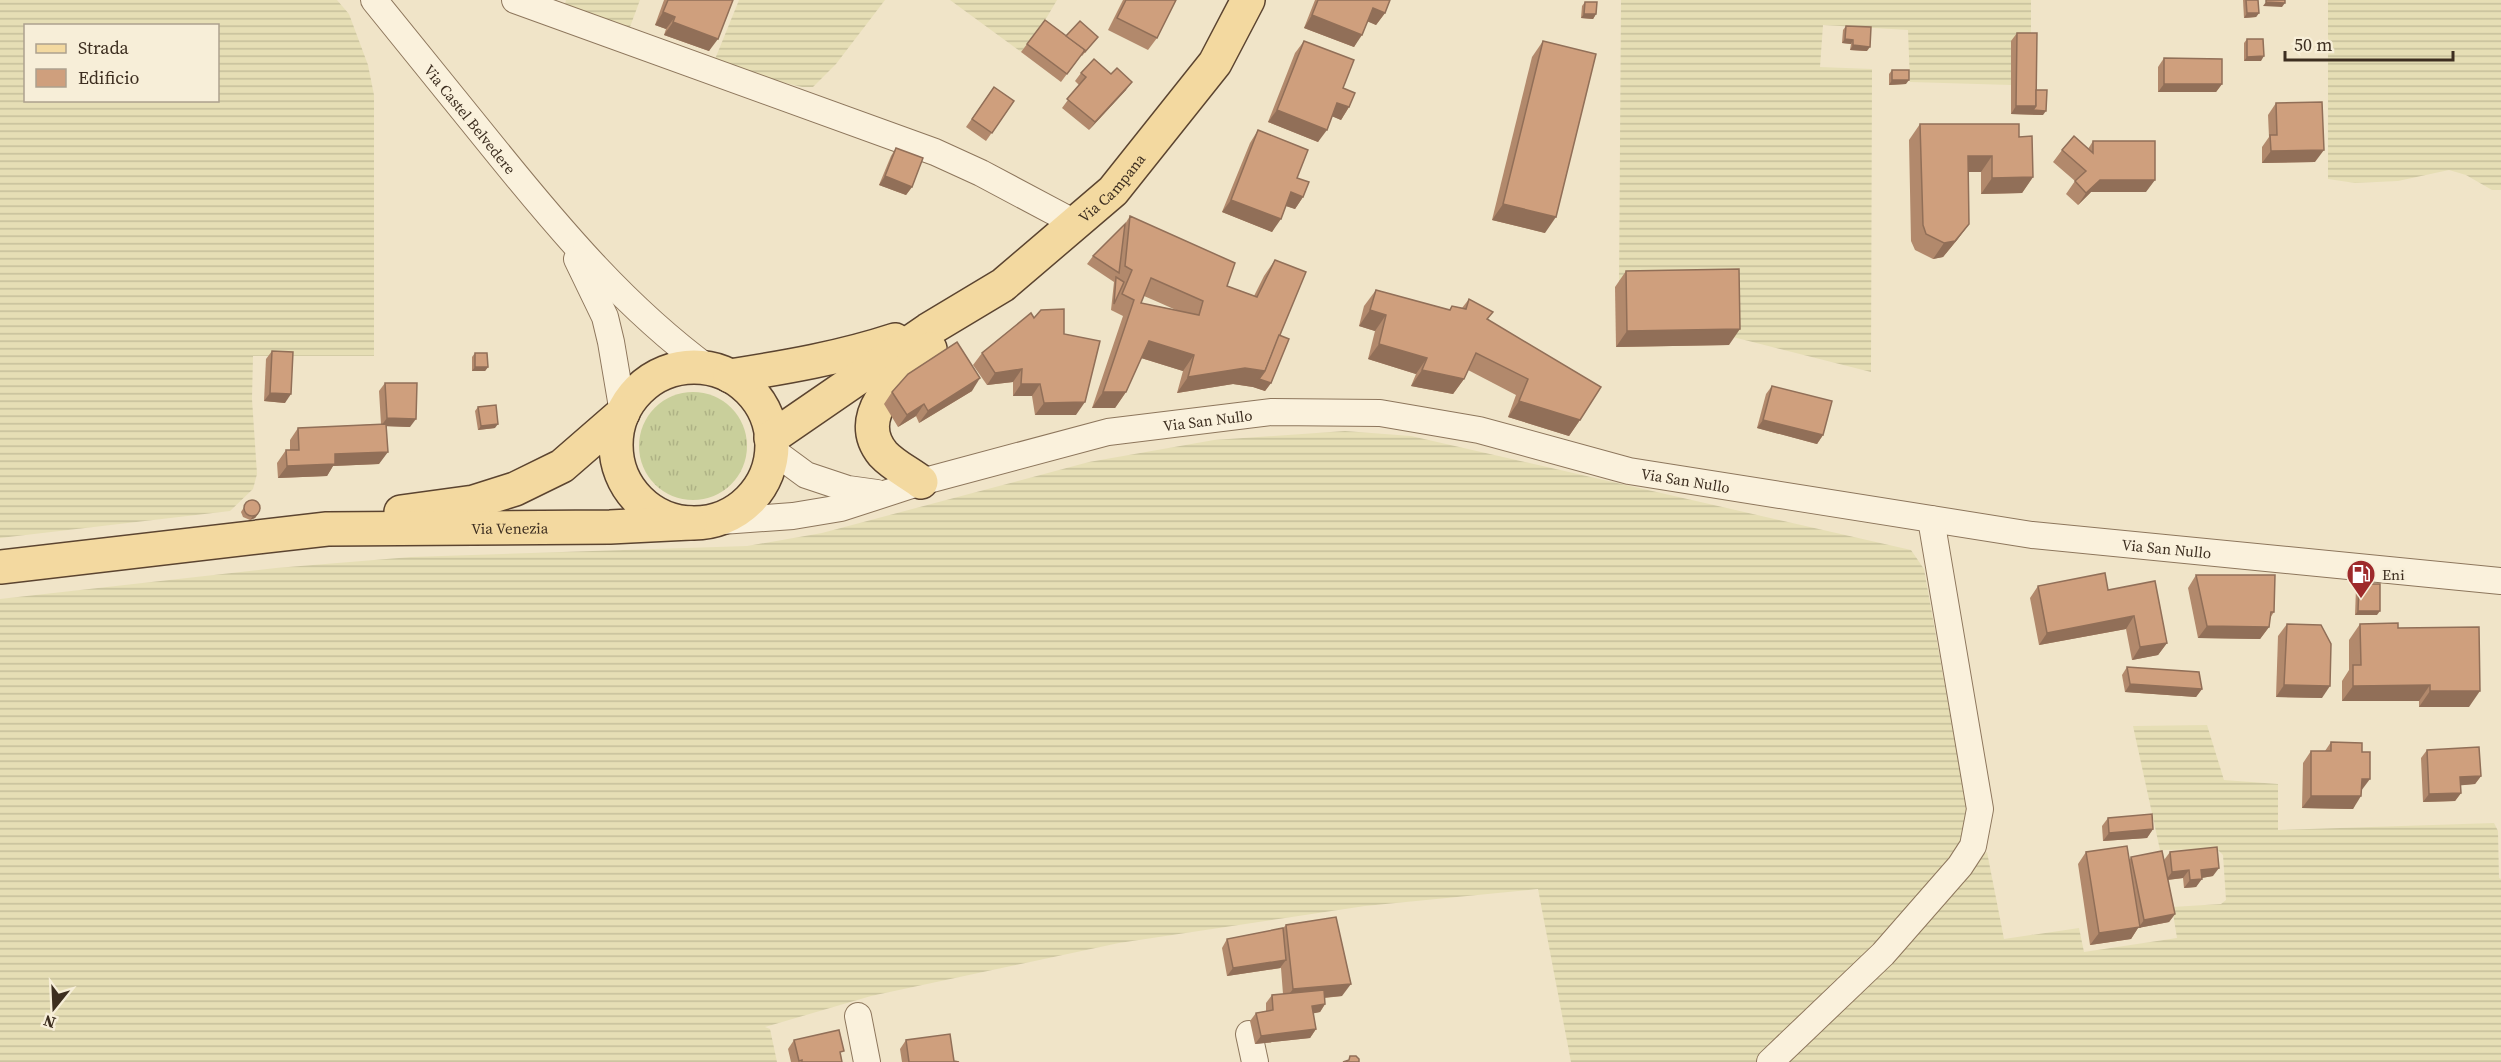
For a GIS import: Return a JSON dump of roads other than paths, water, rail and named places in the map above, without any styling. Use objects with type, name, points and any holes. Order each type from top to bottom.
[{"type":"main road","name":"Via Campana","points":[[771,444],[928,330],[1003,285],[1113,191],[1215,63],[1248,0]]},
{"type":"main road","points":[[921,482],[884,455],[875,441],[871,426],[883,394],[902,374],[1003,285]]},
{"type":"main road","name":"Via Campana","points":[[699,522],[669,519],[649,509],[633,494],[622,476],[616,455],[617,434],[623,413],[637,391],[658,376],[683,368],[720,372],[816,362],[856,353],[928,330]]},
{"type":"main road","points":[[699,522],[728,515],[752,496],[768,471],[770,428],[762,407],[748,389],[720,372]]},
{"type":"main road","name":"Via Venezia","points":[[327,529],[409,510],[474,502],[515,489],[561,466],[623,413]]},
{"type":"main road","name":"Via Venezia","points":[[0,567],[327,529],[610,527],[699,522]]},
{"type":"street","name":"Via Castel Belvedere","points":[[374,0],[567,237]]},
{"type":"street","points":[[514,0],[935,152],[981,173],[1075,223]]},
{"type":"street","points":[[567,237],[640,313],[671,341],[720,372]]},
{"type":"street","points":[[567,237],[605,317],[623,413]]},
{"type":"street","name":"Via San Nullo","points":[[699,522],[793,516],[841,508],[921,482],[1108,432],[1272,412],[1380,413],[1479,430],[1629,471],[2032,535],[2501,581]]},
{"type":"street","name":"Via San Nullo","points":[[771,444],[806,475],[848,489],[880,494]]},
{"type":"street","points":[[1770,1062],[1883,954],[1960,866],[1973,846],[1980,809],[1931,519]]},
{"type":"street","points":[[858,1016],[867,1062]]},
{"type":"street","points":[[1249,1034],[1255,1062]]},
{"type":"place","name":"Eni","points":[[2361,600]]}]
